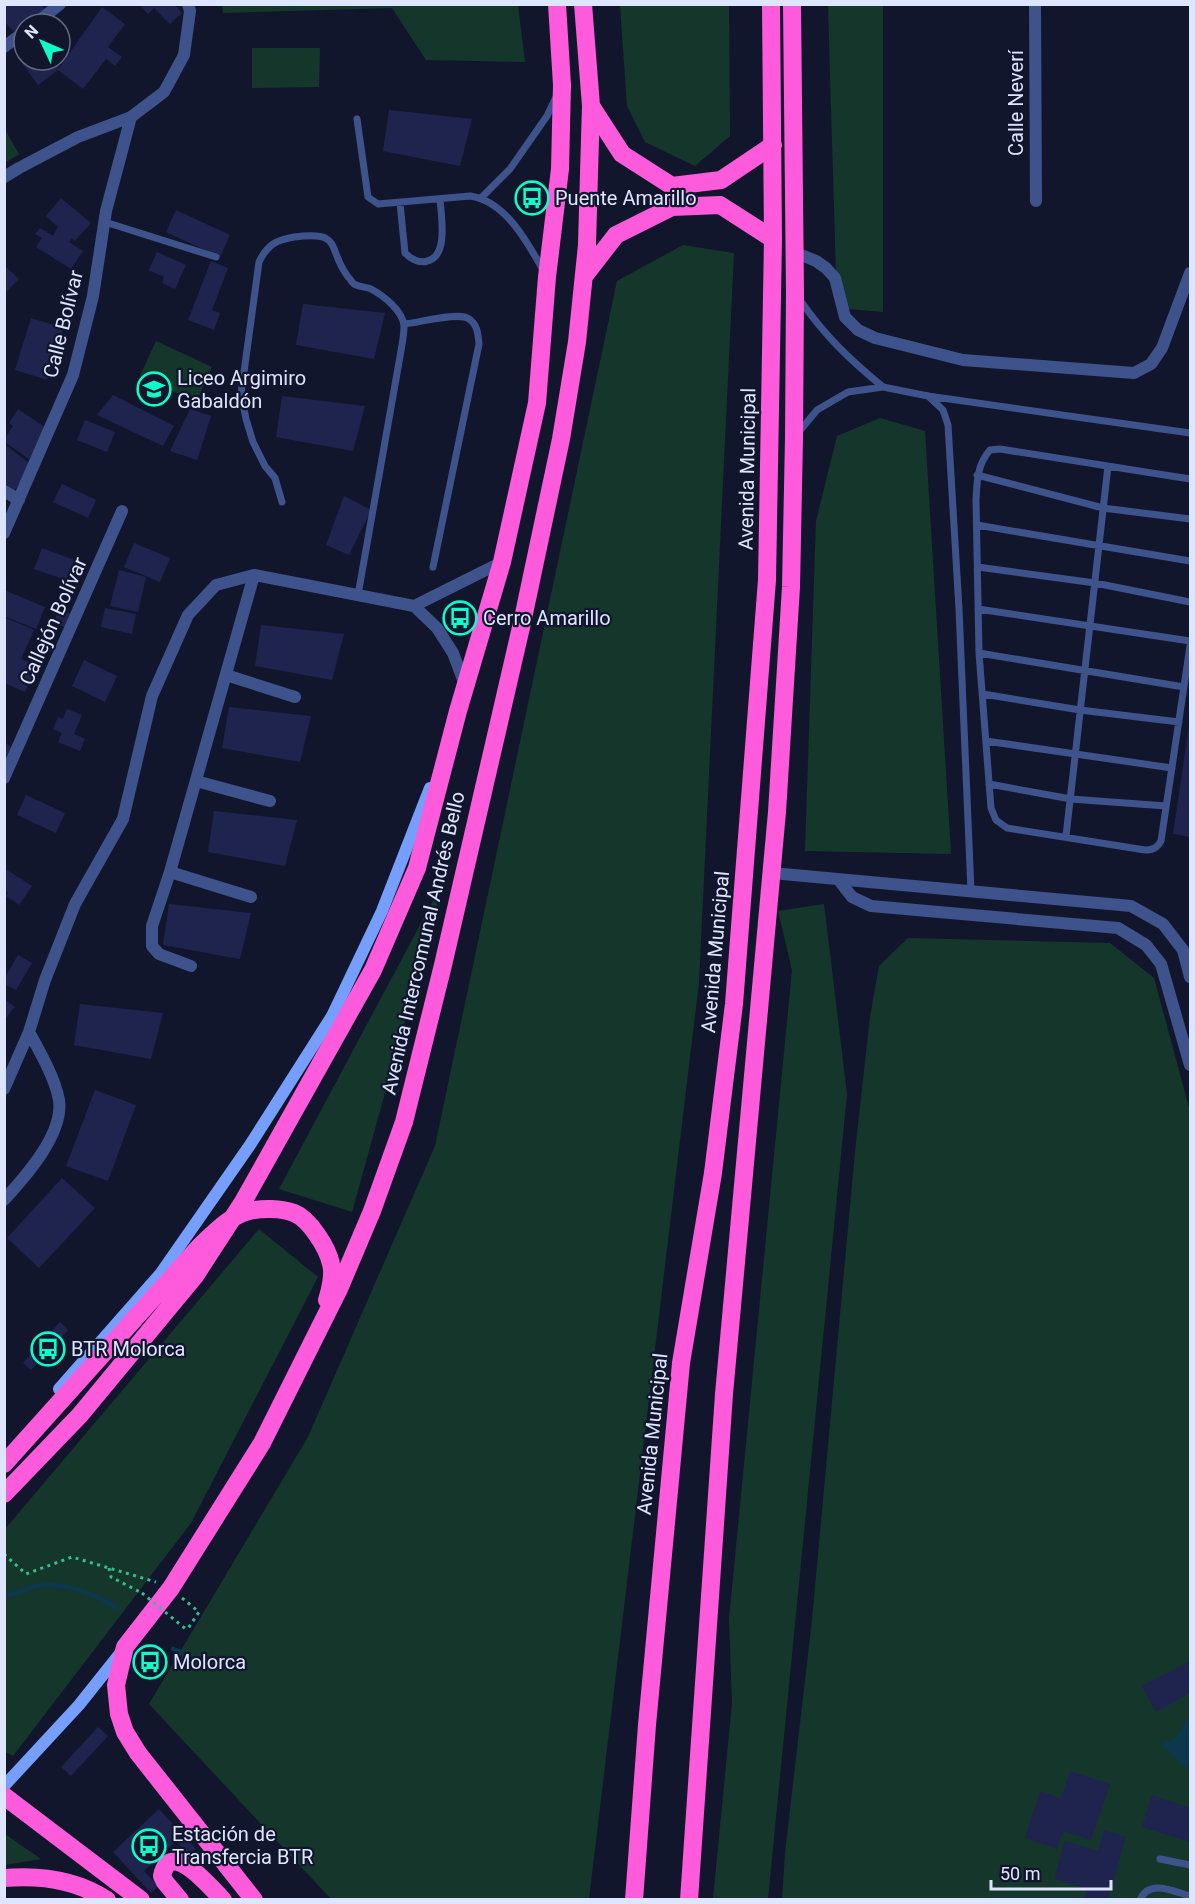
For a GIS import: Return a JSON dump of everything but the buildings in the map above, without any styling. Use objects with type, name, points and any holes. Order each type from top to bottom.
[{"type":"highway","name":"Avenida Intercomunal Andrés Bello","points":[[458,711],[502,562],[537,403],[547,277],[560,169],[562,85],[557,4]]},
{"type":"highway","name":"Avenida Intercomunal Andrés Bello","points":[[125,1647],[171,1588],[262,1443],[339,1289],[368,1221],[404,1122],[443,965],[522,622],[561,440],[578,331],[587,245],[591,106],[583,4]]},
{"type":"highway","name":"Avenida Municipal","points":[[634,1899],[647,1725],[681,1363],[713,1173],[735,992],[767,580],[773,239],[771,4]]},
{"type":"highway","points":[[689,1899],[724,1394],[772,873],[791,587],[795,292],[792,4]]},
{"type":"highway","points":[[591,106],[622,154],[672,186],[721,180],[773,145]]},
{"type":"highway","points":[[584,277],[616,235],[672,207],[720,206],[773,239]]},
{"type":"highway","points":[[4,1494],[94,1398],[195,1276],[232,1219],[306,1092],[373,970],[417,868],[458,711]]},
{"type":"highway","points":[[4,1464],[200,1246],[232,1219],[248,1212],[280,1209],[296,1213],[322,1241],[332,1266],[328,1296],[317,1334]]},
{"type":"highway","points":[[125,1647],[116,1685],[119,1714],[125,1732],[138,1753],[254,1899]]},
{"type":"highway","points":[[4,1796],[141,1899]]},
{"type":"highway","points":[[180,1899],[162,1876],[165,1867],[176,1860],[181,1861],[223,1899]]},
{"type":"highway","points":[[4,1878],[24,1876],[61,1880],[107,1899]]},
{"type":"main road","name":"Avenida Intercomunal Andrés Bello","points":[[4,1450],[161,1273],[250,1145],[332,1016],[394,882],[458,711]]},
{"type":"main road","name":"Avenida Intercomunal Andrés Bello","points":[[4,1786],[79,1706],[125,1647]]},
{"type":"street","points":[[4,177],[78,137],[131,117],[164,92],[184,55],[190,11],[188,4]]},
{"type":"street","name":"Calle Neverí","points":[[1035,4],[1035,201]]},
{"type":"street","name":"Calle Bolívar","points":[[4,533],[73,375],[93,296],[105,222],[131,117]]},
{"type":"street","points":[[794,252],[826,268],[835,278],[845,317],[858,330],[875,338],[963,360],[1134,373],[1151,363],[1162,348],[1191,273]]},
{"type":"street","points":[[4,491],[19,500]]},
{"type":"street","name":"Callejón Bolívar","points":[[5,779],[122,511]]},
{"type":"street","points":[[414,606],[502,562]]},
{"type":"street","points":[[191,966],[159,954],[152,946],[152,926],[170,872],[254,575]]},
{"type":"street","points":[[4,1089],[29,1032],[45,980],[75,904],[123,819],[152,696],[188,615],[216,585],[254,575],[414,606],[437,628],[453,653],[466,687]]},
{"type":"street","points":[[226,675],[295,698]]},
{"type":"street","points":[[196,781],[270,801]]},
{"type":"street","points":[[170,872],[250,897]]},
{"type":"street","points":[[772,873],[1131,906],[1163,924],[1183,950],[1191,977]]},
{"type":"street","points":[[838,879],[852,897],[871,906],[1118,928],[1146,945],[1161,964],[1191,1065]]},
{"type":"street","points":[[4,1200],[27,1174],[51,1137],[59,1112],[59,1099],[45,1062],[29,1032]]},
{"type":"lane","points":[[481,198],[510,169],[526,147],[547,116],[562,85]]},
{"type":"lane","points":[[357,119],[368,197],[378,204],[470,196],[481,198],[508,219],[519,232],[547,277]]},
{"type":"lane","points":[[400,203],[405,253],[418,262],[425,262],[434,257],[442,243],[440,199]]},
{"type":"lane","points":[[105,222],[216,257]]},
{"type":"lane","points":[[282,502],[275,478],[265,466],[253,442],[241,394],[259,262],[265,250],[280,239],[312,235],[328,239],[336,250],[344,271],[354,284],[370,289],[388,301],[400,315],[404,324],[358,595]]},
{"type":"lane","points":[[795,292],[819,327],[849,359],[883,387]]},
{"type":"lane","points":[[404,324],[460,315],[469,318],[478,332],[478,345],[433,567]]},
{"type":"lane","points":[[794,438],[817,410],[848,392],[883,387],[928,396],[1191,433]]},
{"type":"lane","points":[[928,396],[943,410],[948,425],[960,620],[971,891]]},
{"type":"lane","points":[[1191,479],[1000,449],[990,450],[984,458],[977,475],[979,653],[991,808],[996,820],[1007,828],[1153,850],[1161,841],[1191,646]]},
{"type":"lane","points":[[1066,836],[1108,466]]},
{"type":"lane","points":[[977,475],[1103,508],[1191,519]]},
{"type":"lane","points":[[977,525],[1191,561]]},
{"type":"lane","points":[[978,567],[1095,583],[1191,602]]},
{"type":"lane","points":[[978,609],[1191,641]]},
{"type":"lane","points":[[979,653],[1184,687]]},
{"type":"lane","points":[[983,694],[1080,710],[1179,722]]},
{"type":"lane","points":[[986,741],[1172,768]]},
{"type":"lane","points":[[990,784],[1071,799],[1166,806]]},
{"type":"lane","points":[[1160,1859],[1191,1865]]},
{"type":"lane","points":[[1140,1899],[1149,1889],[1157,1887],[1191,1896]]},
{"type":"path","points":[[4,1554],[26,1574],[72,1557],[109,1568],[162,1584],[171,1588],[199,1612],[188,1630],[142,1593],[111,1577],[109,1568]]},
{"type":"green space","points":[[222,5],[518,5],[525,62],[426,60],[392,8],[223,13]]},
{"type":"green space","points":[[620,5],[729,5],[730,136],[695,166],[645,142],[627,106]]},
{"type":"green space","points":[[828,5],[883,5],[883,312],[837,308]]},
{"type":"green space","points":[[252,48],[320,48],[319,87],[252,88]]},
{"type":"green space","points":[[5,130],[19,154],[4,163]]},
{"type":"green space","points":[[683,245],[734,253],[699,982],[589,1899],[331,1899],[149,1704],[308,1437],[435,1146],[617,281]]},
{"type":"green space","points":[[156,341],[212,367],[196,402],[140,376]]},
{"type":"green space","points":[[880,418],[925,431],[951,854],[805,851],[816,521],[837,436]]},
{"type":"green space","points":[[444,880],[352,1212],[279,1189]]},
{"type":"green space","points":[[824,904],[847,1094],[768,1899],[713,1899],[732,1703],[729,1619],[792,970],[778,911]]},
{"type":"green space","points":[[908,938],[1110,943],[1154,978],[1190,1111],[1190,1899],[782,1900],[785,1853],[812,1620],[855,1152],[870,1017],[879,966]]},
{"type":"green space","points":[[259,1229],[318,1277],[191,1523],[13,1756],[4,1751],[5,1529]]},
{"type":"green space","points":[[5,1834],[41,1859],[5,1865]]},
{"type":"water","points":[[1190,1715],[1190,1763],[1186,1768],[1161,1744],[1175,1738]]},
{"type":"waterway","points":[[4,1595],[36,1586],[57,1585],[89,1594],[117,1608]]},
{"type":"waterway","points":[[173,1649],[203,1660]]},
{"type":"place","name":"Puente Amarillo","points":[[532,198]]},
{"type":"place","name":"Liceo Argimiro Gabaldón","points":[[154,389]]},
{"type":"place","name":"Cerro Amarillo","points":[[460,618]]},
{"type":"place","name":"BTR Molorca","points":[[48,1349]]},
{"type":"place","name":"Molorca","points":[[150,1662]]},
{"type":"place","name":"Estación de Transfercia BTR","points":[[149,1846]]}]
